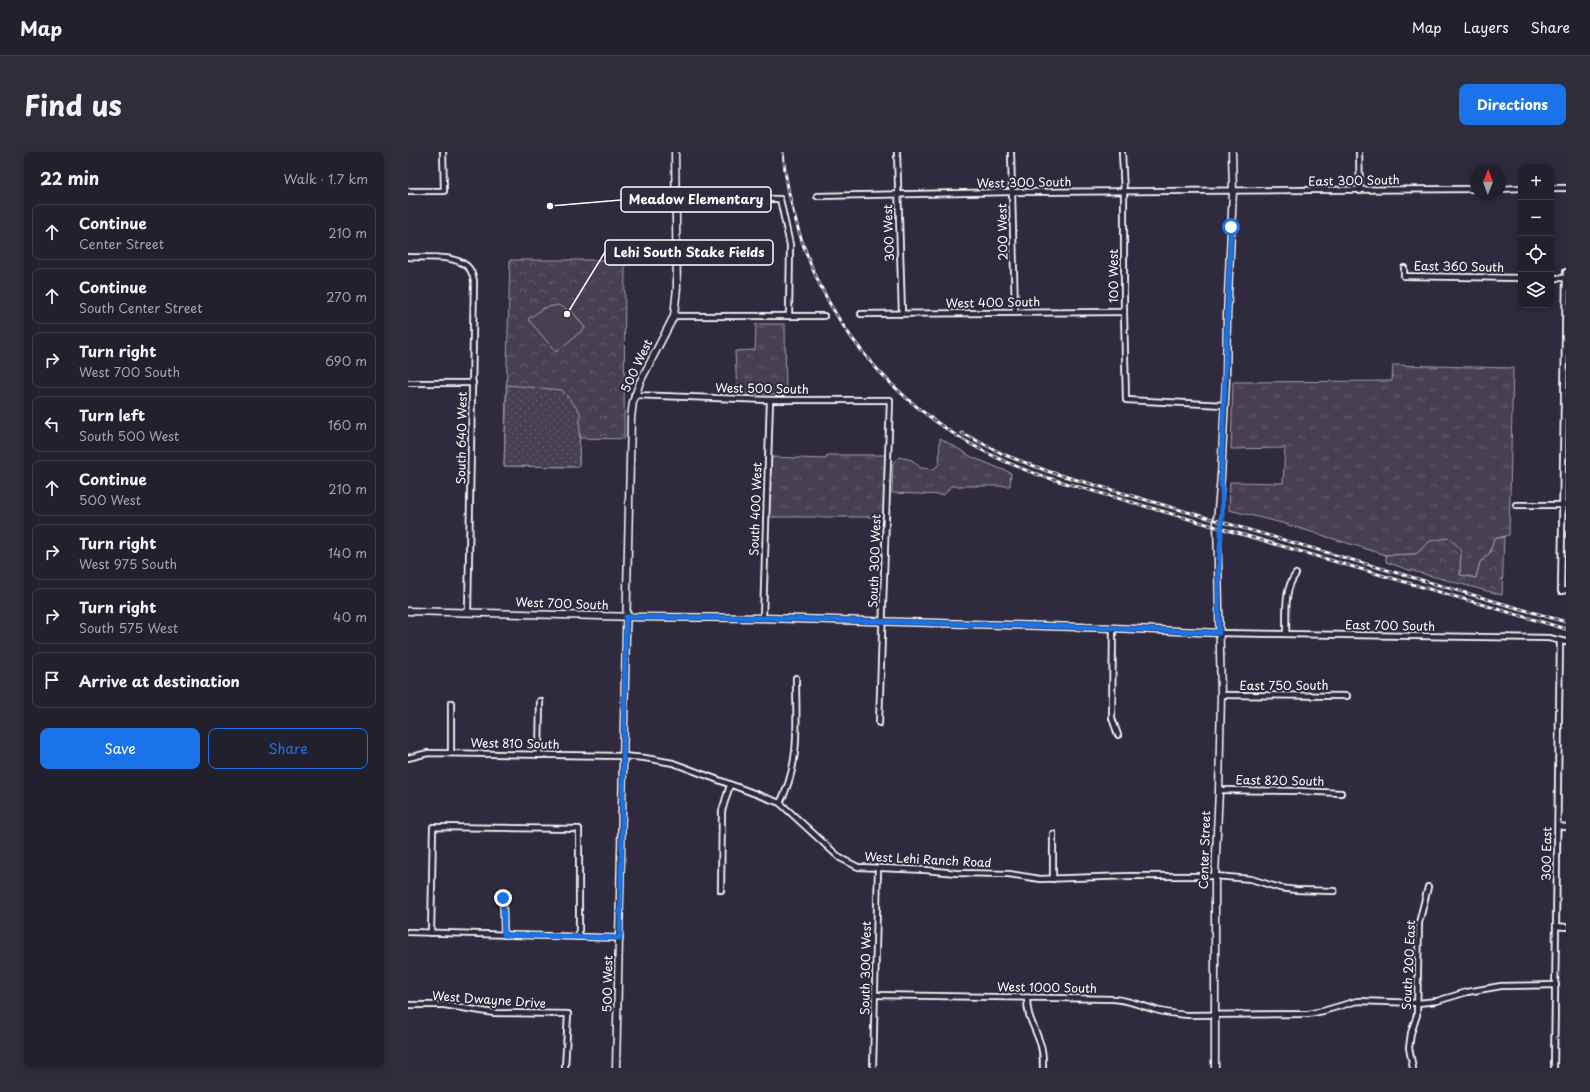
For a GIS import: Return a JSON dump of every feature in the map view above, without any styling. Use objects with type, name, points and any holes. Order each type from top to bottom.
[{"type":"street","points":[[408,191],[444,191],[443,152]]},
{"type":"street","name":"500 West","points":[[616,1068],[631,418],[634,395],[674,316],[677,288],[675,152]]},
{"type":"street","name":"300 West","points":[[898,152],[902,314]]},
{"type":"street","name":"200 West","points":[[1011,152],[1013,192],[1014,312]]},
{"type":"street","name":"100 West","points":[[1122,152],[1124,192],[1126,400],[1224,405]]},
{"type":"street","points":[[1224,405],[1233,191],[1232,152]]},
{"type":"street","points":[[1360,152],[1360,191]]},
{"type":"street","points":[[1506,189],[1518,188]]},
{"type":"street","points":[[1554,188],[1566,188]]},
{"type":"street","name":"East 300 South","points":[[1233,191],[1470,189]]},
{"type":"street","name":"West 300 South","points":[[816,196],[1013,192],[1233,191]]},
{"type":"street","points":[[675,198],[780,199],[790,245],[789,316]]},
{"type":"street","name":"South 640 West","points":[[408,257],[448,258],[467,267],[472,274],[474,282],[468,612]]},
{"type":"street","name":"East 360 South","points":[[1404,268],[1404,276],[1518,278]]},
{"type":"street","points":[[1563,590],[1566,272]]},
{"type":"street","points":[[1554,278],[1566,278]]},
{"type":"street","name":"West 400 South","points":[[862,314],[1124,312]]},
{"type":"street","points":[[674,316],[824,316]]},
{"type":"street","points":[[408,383],[473,382]]},
{"type":"street","name":"West 500 South","points":[[634,395],[770,400],[890,400]]},
{"type":"street","name":"South 400 West","points":[[763,618],[770,400]]},
{"type":"street","name":"South 300 West","points":[[879,723],[890,400]]},
{"type":"street","name":"Center Street","points":[[1215,1068],[1215,876],[1221,696],[1219,562],[1221,549],[1223,490],[1221,476],[1224,405]]},
{"type":"street","points":[[1516,505],[1564,506]]},
{"type":"street","points":[[1286,634],[1287,589],[1291,580],[1296,574]]},
{"type":"street","name":"West 700 South","points":[[408,611],[626,617],[883,621],[1113,628],[1219,633]]},
{"type":"street","points":[[1113,628],[1112,718],[1118,735]]},
{"type":"street","name":"East 700 South","points":[[1219,633],[1549,638],[1566,642]]},
{"type":"street","name":"300 East","points":[[1554,1068],[1560,641]]},
{"type":"street","points":[[780,803],[791,777],[796,751],[796,678]]},
{"type":"street","name":"East 750 South","points":[[1221,696],[1347,696]]},
{"type":"street","points":[[539,755],[540,701]]},
{"type":"street","points":[[451,703],[451,753]]},
{"type":"street","name":"West 810 South","points":[[408,758],[428,753],[623,756]]},
{"type":"street","name":"West Lehi Ranch Road","points":[[623,756],[673,763],[780,803],[840,858],[858,867],[956,873],[1009,874],[1040,879],[1130,876],[1215,876],[1251,879],[1280,888],[1334,891]]},
{"type":"street","points":[[721,890],[722,811],[730,785]]},
{"type":"street","name":"East 820 South","points":[[1219,790],[1341,793]]},
{"type":"street","points":[[1558,826],[1566,827]]},
{"type":"street","points":[[431,933],[433,827],[579,829],[578,937]]},
{"type":"street","points":[[1053,834],[1053,879]]},
{"type":"street","name":"South 300 West","points":[[873,1068],[878,868]]},
{"type":"street","name":"South 200 East","points":[[1412,1068],[1409,1048],[1411,1033],[1417,1015],[1418,1003],[1418,923],[1428,887]]},
{"type":"street","points":[[503,898],[504,935]]},
{"type":"street","points":[[1556,926],[1566,927]]},
{"type":"street","points":[[408,932],[620,938]]},
{"type":"street","name":"West 1000 South","points":[[875,995],[1122,999],[1171,1013],[1187,1015],[1308,1014],[1357,1002],[1418,1003],[1437,1001],[1467,992],[1501,986],[1556,985]]},
{"type":"street","points":[[1027,998],[1030,1020],[1040,1040],[1043,1056],[1043,1068]]},
{"type":"street","name":"West Dwayne Drive","points":[[408,1005],[444,1005],[494,1013],[568,1014],[565,1068]]},
{"type":"green space","points":[[510,260],[625,260],[624,439],[579,438],[579,467],[504,466]]},
{"type":"green space","points":[[558,305],[573,312],[585,328],[556,352],[528,319],[544,308]]},
{"type":"green space","points":[[756,324],[785,324],[786,395],[737,393],[735,351],[755,350]]},
{"type":"green space","points":[[1393,365],[1513,368],[1509,535],[1494,539],[1490,553],[1480,562],[1476,578],[1460,575],[1461,549],[1430,541],[1416,554],[1386,555],[1282,523],[1229,510],[1230,482],[1283,483],[1285,448],[1231,449],[1233,382],[1392,381]]},
{"type":"green space","points":[[507,385],[562,390],[580,412],[579,467],[504,466]]},
{"type":"green space","points":[[940,438],[972,457],[1011,473],[1010,486],[951,486],[944,495],[892,493],[893,463],[899,457],[912,460],[921,468],[934,469],[939,464]]},
{"type":"green space","points":[[827,455],[885,455],[884,517],[769,517],[771,457],[826,459]]},
{"type":"green space","points":[[1504,537],[1502,595],[1409,570],[1386,562],[1386,555],[1416,554],[1430,541],[1449,538],[1461,549],[1460,575],[1476,578],[1480,562],[1490,553],[1494,539]]},
{"type":"railway","points":[[783,152],[785,172],[793,212],[799,232],[815,275],[837,315],[862,352],[892,384],[926,414],[962,439],[1002,460],[1045,477],[1566,629]]},
{"type":"railway","points":[[962,433],[1005,455],[1050,472],[1566,622]]},
{"type":"place","name":"Meadow Elementary","points":[[550,206]]},
{"type":"place","name":"Lehi South Stake Fields","points":[[567,314]]},
{"type":"route","points":[[503,898],[504,935],[620,938],[626,617],[763,618],[1113,628],[1219,633],[1219,562],[1221,549],[1223,490],[1221,476],[1231,227]]}]
